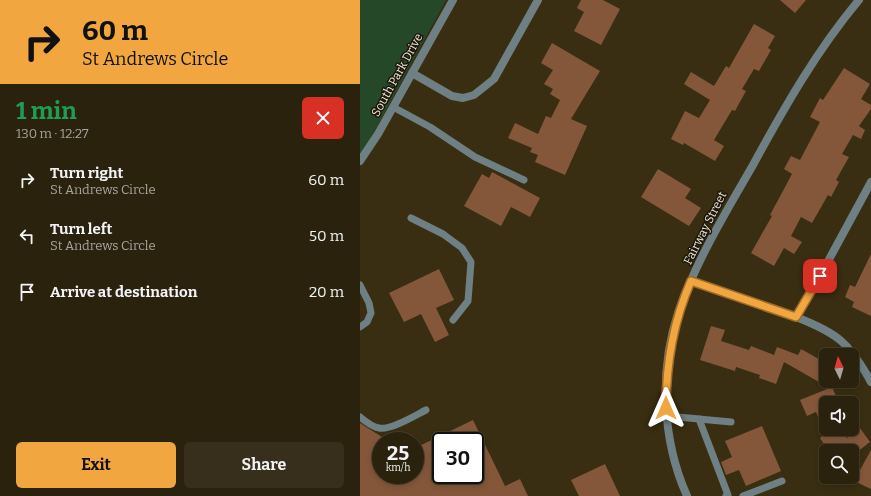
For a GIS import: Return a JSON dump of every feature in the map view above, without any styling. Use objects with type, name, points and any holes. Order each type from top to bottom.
[{"type":"street","name":"South Park Drive","points":[[360,161],[378,134],[453,0]]},
{"type":"street","points":[[412,73],[452,96],[463,98],[474,95],[494,79],[538,0]]},
{"type":"street","name":"Fairway Street","points":[[687,496],[675,463],[667,416],[666,389],[670,350],[678,315],[691,281],[728,209],[781,114],[829,37],[859,0]]},
{"type":"street","points":[[796,317],[813,289],[871,182]]},
{"type":"street","points":[[691,281],[796,317],[834,334],[847,345],[858,358],[871,382]]},
{"type":"lane","points":[[393,107],[430,127],[475,157],[524,180]]},
{"type":"lane","points":[[411,218],[443,234],[462,248],[471,262],[468,301],[453,320]]},
{"type":"lane","points":[[360,285],[372,313],[367,322],[360,327]]},
{"type":"lane","points":[[360,417],[368,424],[380,429],[389,427],[426,410]]},
{"type":"lane","points":[[667,416],[731,422]]},
{"type":"lane","points":[[699,419],[728,496]]},
{"type":"lane","points":[[743,496],[782,480]]},
{"type":"green space","points":[[360,0],[446,0],[360,158]]},
{"type":"building","points":[[581,0],[603,0],[620,9],[601,45],[574,31],[584,12],[577,8]]},
{"type":"building","points":[[780,0],[806,0],[795,13]]},
{"type":"building","points":[[754,24],[775,36],[768,48],[771,50],[759,71],[754,69],[742,89],[746,91],[735,111],[732,110],[714,140],[724,146],[715,161],[684,143],[683,145],[671,139],[685,111],[699,118],[710,100],[684,84],[691,72],[714,86],[726,66],[729,68]]},
{"type":"building","points":[[552,43],[600,71],[571,119],[587,126],[565,175],[535,162],[538,155],[530,152],[532,148],[508,138],[515,123],[538,134],[546,116],[551,118],[560,100],[550,94],[553,89],[544,84],[553,70],[541,63]]},
{"type":"building","points":[[844,68],[870,84],[861,99],[871,105],[871,109],[859,126],[865,130],[861,139],[853,135],[842,154],[849,157],[836,180],[839,182],[831,197],[828,195],[812,223],[801,217],[791,236],[802,242],[794,254],[784,248],[774,266],[751,253],[772,216],[770,215],[792,174],[784,169],[791,156],[800,160],[820,122],[810,117],[820,98],[823,100]]},
{"type":"building","points":[[658,169],[691,189],[685,198],[701,208],[689,226],[641,197]]},
{"type":"building","points":[[492,172],[540,198],[530,217],[511,207],[501,226],[464,206],[482,174],[489,178]]},
{"type":"building","points":[[871,254],[871,316],[852,307],[854,302],[845,297],[850,285],[855,287]]},
{"type":"building","points":[[439,269],[454,300],[436,308],[449,335],[435,342],[421,314],[404,322],[389,293]]},
{"type":"building","points":[[711,326],[725,330],[721,341],[749,350],[751,346],[774,355],[777,347],[798,355],[801,349],[819,359],[819,382],[784,362],[776,384],[759,378],[760,375],[736,367],[735,371],[700,360]]},
{"type":"building","points":[[830,388],[832,388],[836,396],[819,396],[819,419],[816,412],[807,416],[800,400]]},
{"type":"building","points":[[473,420],[479,432],[448,432]]},
{"type":"building","points":[[360,423],[374,432],[372,432],[372,484],[424,484],[424,444],[432,440],[432,484],[484,484],[484,443],[505,486],[520,479],[528,496],[360,496]]},
{"type":"building","points":[[762,426],[781,471],[746,486],[739,470],[726,475],[721,462],[732,457],[725,441]]},
{"type":"building","points":[[860,428],[870,442],[859,451],[859,444],[824,444],[820,438],[822,436],[845,436],[847,438],[850,436],[859,436]]},
{"type":"building","points":[[871,450],[871,489],[859,483],[859,472]]},
{"type":"building","points":[[605,464],[620,496],[579,496],[571,480]]},
{"type":"route","points":[[666,408],[667,370],[673,332],[683,300],[691,281],[796,317],[820,276]]}]
